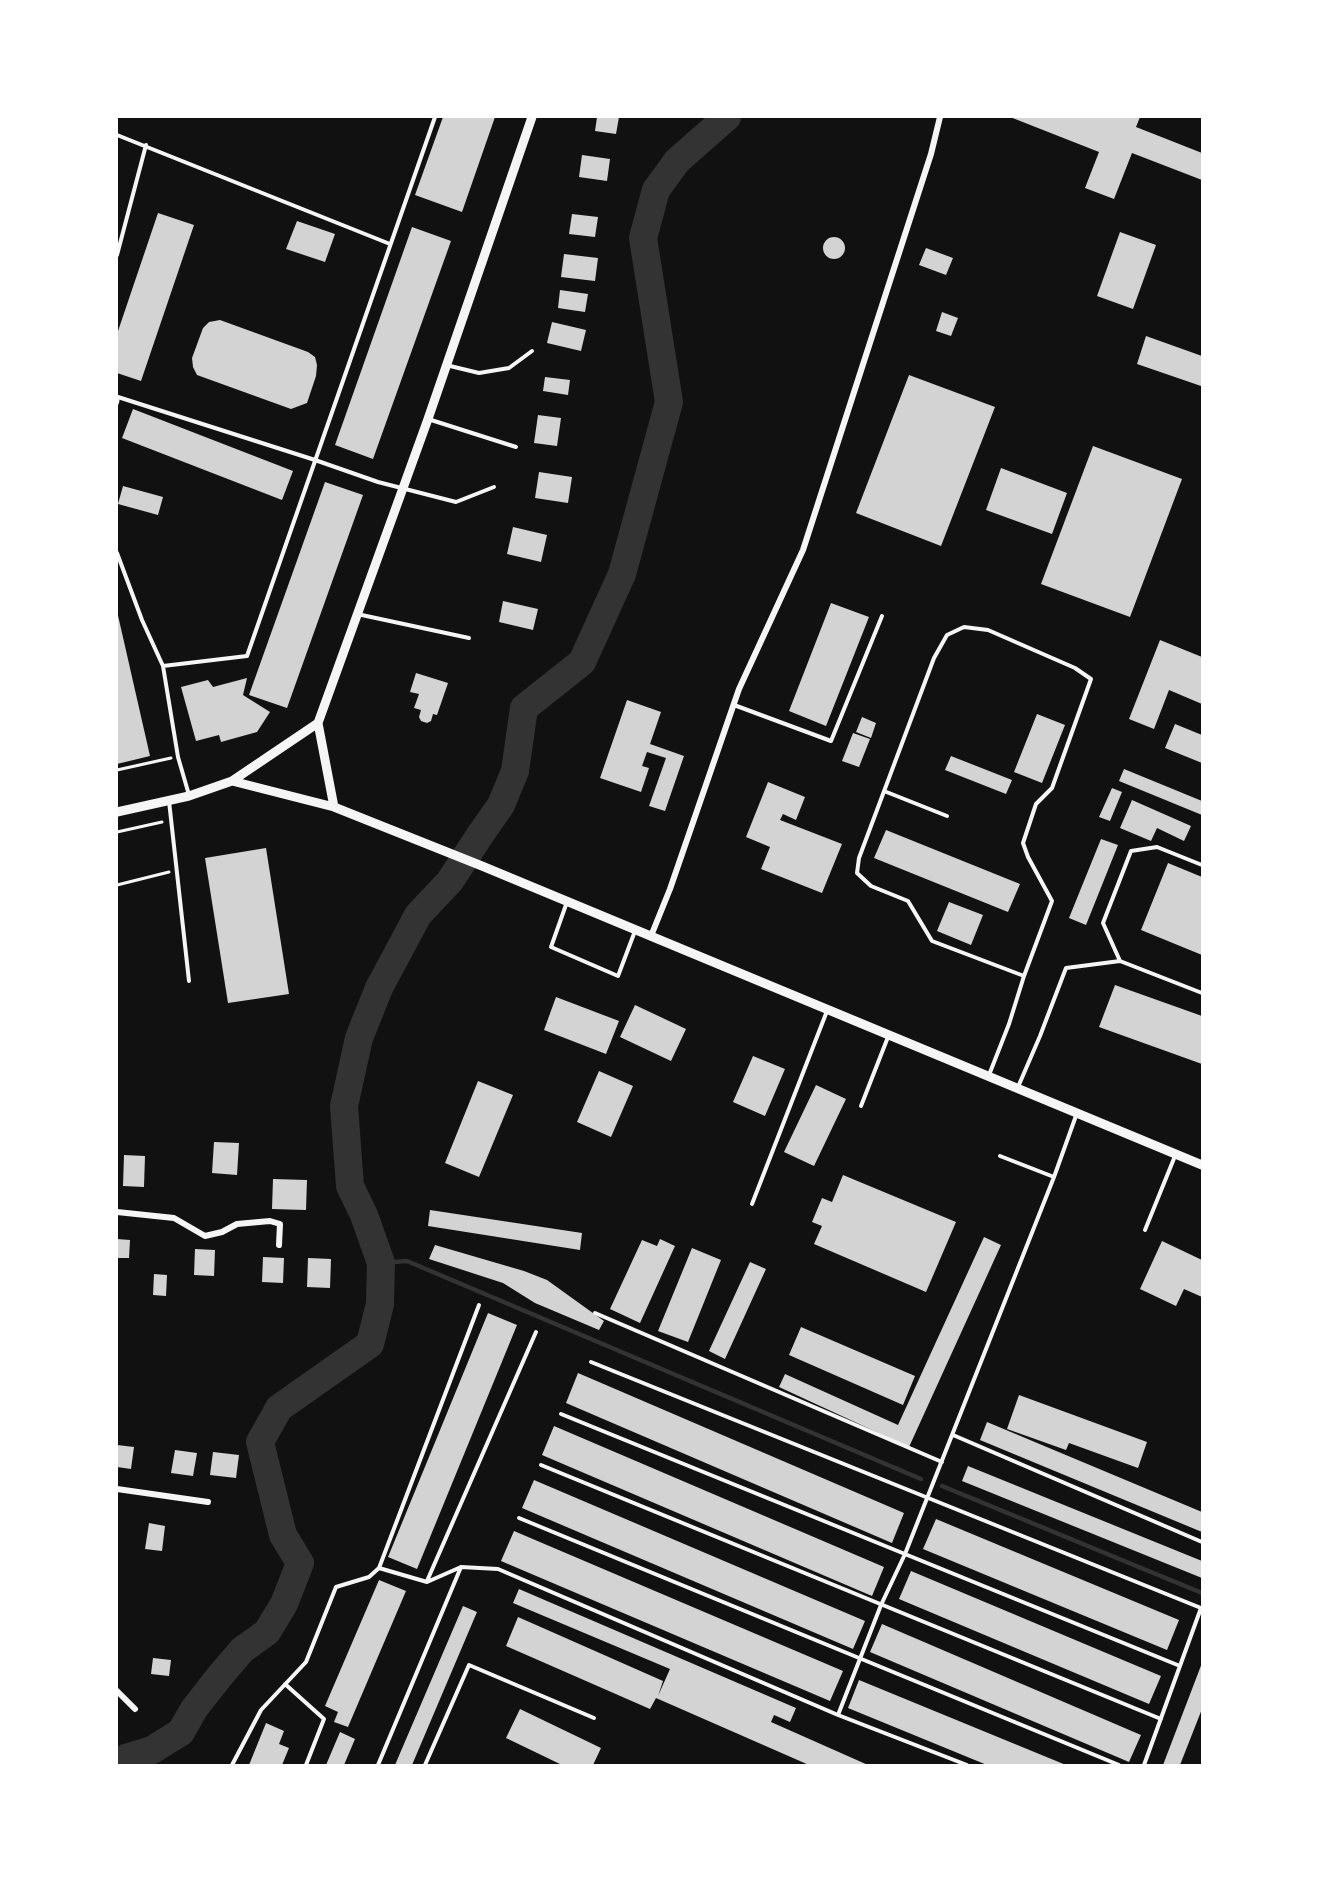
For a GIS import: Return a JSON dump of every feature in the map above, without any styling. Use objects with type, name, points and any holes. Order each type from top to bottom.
[{"type":"street","points":[[334,807],[318,723],[428,419],[532,117]]},
{"type":"street","points":[[651,936],[670,889],[739,689],[803,550],[931,154],[939,117]]},
{"type":"street","points":[[117,812],[189,796],[232,781],[318,723]]},
{"type":"street","points":[[232,781],[334,807],[404,834],[1202,1166]]},
{"type":"street","points":[[117,1212],[174,1218],[205,1236],[222,1232],[237,1224],[270,1221],[280,1224],[279,1245]]},
{"type":"street","points":[[117,1489],[208,1502]]},
{"type":"street","points":[[117,1691],[135,1709]]},
{"type":"lane","points":[[163,666],[247,656],[435,117]]},
{"type":"lane","points":[[117,135],[390,244]]},
{"type":"lane","points":[[117,255],[146,146]]},
{"type":"lane","points":[[445,365],[478,373],[509,368],[532,351]]},
{"type":"lane","points":[[117,403],[118,396],[401,490],[456,502],[494,487]]},
{"type":"lane","points":[[428,419],[516,447]]},
{"type":"lane","points":[[117,553],[142,620],[163,666],[178,757],[189,796]]},
{"type":"lane","points":[[357,614],[469,638]]},
{"type":"lane","points":[[734,705],[831,741],[882,616]]},
{"type":"lane","points":[[988,1076],[1009,1024],[1052,901],[1023,843],[1036,804],[1052,788],[1091,679],[1075,668],[988,630],[964,627],[947,635],[934,658],[859,858],[857,873],[871,886],[908,901],[932,941],[1024,976]]},
{"type":"lane","points":[[884,791],[947,816]]},
{"type":"lane","points":[[169,801],[189,981]]},
{"type":"lane","points":[[1120,961],[1103,923],[1131,851],[1158,847],[1202,865]]},
{"type":"lane","points":[[567,901],[551,947],[618,976],[636,930]]},
{"type":"lane","points":[[1017,1088],[1066,968],[1120,961],[1202,993]]},
{"type":"lane","points":[[752,1204],[827,1011]]},
{"type":"lane","points":[[861,1106],[888,1036]]},
{"type":"lane","points":[[838,1715],[881,1605],[905,1554],[953,1435],[1077,1113]]},
{"type":"lane","points":[[1145,1230],[1175,1154]]},
{"type":"lane","points":[[1000,1156],[1054,1177]]},
{"type":"lane","points":[[232,1765],[261,1710],[306,1662],[336,1587],[369,1577],[379,1568],[479,1305]]},
{"type":"lane","points":[[595,1313],[942,1462]]},
{"type":"lane","points":[[427,1582],[536,1332]]},
{"type":"lane","points":[[591,1362],[1201,1608],[1144,1765]]},
{"type":"lane","points":[[561,1414],[1180,1666]]},
{"type":"lane","points":[[953,1435],[1202,1542]]},
{"type":"lane","points":[[541,1465],[1161,1719]]},
{"type":"lane","points":[[519,1518],[1119,1765]]},
{"type":"lane","points":[[379,1568],[427,1582],[461,1567],[498,1569],[838,1715],[967,1765]]},
{"type":"lane","points":[[378,1765],[461,1567]]},
{"type":"lane","points":[[425,1765],[469,1665],[594,1718]]},
{"type":"lane","points":[[285,1684],[324,1719],[306,1765]]},
{"type":"path","points":[[117,771],[178,757]]},
{"type":"path","points":[[117,832],[171,820]]},
{"type":"path","points":[[117,885],[177,870]]},
{"type":"building","points":[[443,117],[495,117],[462,212],[415,195]]},
{"type":"building","points":[[597,117],[619,117],[616,134],[595,131]]},
{"type":"building","points":[[1010,117],[1140,117],[1136,127],[1202,153],[1202,180],[1132,153],[1114,199],[1085,188],[1099,152]]},
{"type":"building","points":[[582,155],[610,159],[607,181],[579,177]]},
{"type":"building","points":[[158,213],[194,225],[141,381],[117,373],[117,334]]},
{"type":"building","points":[[572,214],[598,217],[595,237],[569,234]]},
{"type":"building","points":[[297,221],[335,234],[325,262],[286,249]]},
{"type":"building","points":[[412,227],[451,241],[373,459],[335,445]]},
{"type":"building","points":[[1120,232],[1156,245],[1133,309],[1097,296]]},
{"type":"building","points":[[834,237],[844,244],[845,248],[838,258],[834,259],[824,252],[823,248],[830,238]]},
{"type":"building","points":[[926,248],[953,258],[946,275],[919,265]]},
{"type":"building","points":[[564,254],[598,258],[595,281],[561,277]]},
{"type":"building","points":[[560,290],[588,294],[585,312],[558,308]]},
{"type":"building","points":[[942,312],[958,318],[951,336],[936,331]]},
{"type":"building","points":[[220,320],[308,352],[315,357],[316,376],[307,403],[291,409],[197,375],[192,358],[203,328],[209,322]]},
{"type":"building","points":[[552,322],[586,330],[581,351],[547,343]]},
{"type":"building","points":[[1146,336],[1202,356],[1201,386],[1137,364]]},
{"type":"building","points":[[909,375],[995,407],[941,546],[856,513]]},
{"type":"building","points":[[545,377],[570,380],[568,395],[543,391]]},
{"type":"building","points":[[133,409],[293,471],[282,500],[122,438]]},
{"type":"building","points":[[538,415],[561,418],[557,446],[534,443]]},
{"type":"building","points":[[1093,446],[1182,479],[1130,617],[1041,584]]},
{"type":"building","points":[[1001,468],[1067,493],[1052,534],[986,510]]},
{"type":"building","points":[[539,472],[572,477],[568,503],[535,498]]},
{"type":"building","points":[[325,482],[363,495],[287,708],[249,695]]},
{"type":"building","points":[[123,486],[163,497],[158,515],[118,504]]},
{"type":"building","points":[[513,527],[547,535],[541,562],[507,554]]},
{"type":"building","points":[[503,601],[538,609],[533,630],[499,622]]},
{"type":"building","points":[[831,603],[869,617],[826,726],[789,711]]},
{"type":"building","points":[[117,611],[150,756],[117,764]]},
{"type":"building","points":[[1160,640],[1202,657],[1202,704],[1169,690],[1154,729],[1129,719]]},
{"type":"building","points":[[416,673],[448,683],[437,715],[433,714],[431,721],[427,723],[421,721],[419,717],[421,710],[414,708],[419,694],[410,692]]},
{"type":"building","points":[[247,678],[243,695],[270,712],[257,732],[221,742],[219,735],[196,741],[181,687],[208,680],[213,687]]},
{"type":"building","points":[[627,700],[661,712],[650,744],[684,756],[665,811],[649,806],[666,758],[647,752],[642,766],[649,768],[641,792],[600,778]]},
{"type":"building","points":[[1037,714],[1065,725],[1042,783],[1014,772]]},
{"type":"building","points":[[862,717],[876,723],[871,738],[856,732]]},
{"type":"building","points":[[1175,724],[1202,735],[1202,763],[1165,748]]},
{"type":"building","points":[[853,733],[870,739],[859,767],[842,761]]},
{"type":"building","points":[[951,756],[1012,780],[1006,794],[945,770]]},
{"type":"building","points":[[1124,769],[1202,801],[1202,815],[1119,781]]},
{"type":"building","points":[[768,782],[805,797],[796,820],[783,814],[780,820],[842,844],[822,893],[761,869],[770,847],[746,837]]},
{"type":"building","points":[[1112,788],[1122,792],[1110,821],[1099,817]]},
{"type":"building","points":[[1132,800],[1191,826],[1184,841],[1157,828],[1151,841],[1120,828]]},
{"type":"building","points":[[886,830],[1020,884],[1008,912],[874,858]]},
{"type":"building","points":[[1101,839],[1118,845],[1086,925],[1069,918]]},
{"type":"building","points":[[266,848],[289,994],[228,1003],[205,858]]},
{"type":"building","points":[[1168,863],[1202,877],[1202,955],[1141,930]]},
{"type":"building","points":[[949,902],[983,915],[971,945],[937,931]]},
{"type":"building","points":[[1115,985],[1202,1016],[1202,1064],[1099,1027]]},
{"type":"building","points":[[556,997],[619,1021],[606,1054],[544,1030]]},
{"type":"building","points":[[635,1005],[686,1029],[671,1061],[620,1037]]},
{"type":"building","points":[[753,1056],[785,1069],[765,1116],[733,1102]]},
{"type":"building","points":[[599,1071],[633,1086],[611,1137],[577,1122]]},
{"type":"building","points":[[478,1081],[513,1095],[479,1177],[445,1163]]},
{"type":"building","points":[[816,1085],[846,1099],[814,1166],[784,1152]]},
{"type":"building","points":[[214,1142],[239,1143],[237,1175],[212,1173]]},
{"type":"building","points":[[124,1155],[145,1156],[144,1187],[123,1186]]},
{"type":"building","points":[[843,1175],[956,1222],[926,1292],[814,1244],[822,1226],[812,1222],[822,1198],[832,1202]]},
{"type":"building","points":[[273,1179],[307,1180],[306,1210],[272,1209]]},
{"type":"building","points":[[430,1210],[582,1233],[580,1250],[428,1226]]},
{"type":"building","points":[[984,1237],[1001,1245],[909,1447],[779,1387],[785,1374],[898,1425]]},
{"type":"building","points":[[117,1239],[130,1240],[129,1258],[117,1258]]},
{"type":"building","points":[[660,1239],[675,1246],[640,1323],[610,1309],[642,1240],[657,1246]]},
{"type":"building","points":[[1162,1241],[1202,1260],[1202,1297],[1184,1289],[1176,1306],[1140,1289]]},
{"type":"building","points":[[435,1245],[547,1280],[604,1321],[599,1330],[535,1303],[503,1283],[429,1259]]},
{"type":"building","points":[[692,1248],[721,1260],[688,1342],[658,1331]]},
{"type":"building","points":[[195,1249],[215,1250],[214,1276],[194,1275]]},
{"type":"building","points":[[263,1257],[284,1258],[283,1283],[262,1282]]},
{"type":"building","points":[[308,1258],[331,1259],[330,1288],[307,1287]]},
{"type":"building","points":[[750,1262],[766,1269],[725,1359],[709,1351]]},
{"type":"building","points":[[154,1274],[167,1275],[166,1296],[153,1295]]},
{"type":"building","points":[[488,1313],[517,1325],[417,1569],[388,1557]]},
{"type":"building","points":[[801,1327],[915,1376],[903,1405],[789,1355]]},
{"type":"building","points":[[578,1373],[904,1513],[892,1543],[566,1403]]},
{"type":"building","points":[[1019,1395],[1147,1442],[1138,1468],[1069,1443],[1066,1450],[1007,1429]]},
{"type":"building","points":[[987,1422],[1202,1512],[1202,1532],[980,1440]]},
{"type":"building","points":[[554,1426],[884,1567],[872,1596],[542,1455]]},
{"type":"building","points":[[117,1445],[134,1447],[131,1469],[117,1467]]},
{"type":"building","points":[[175,1450],[197,1453],[193,1476],[171,1473]]},
{"type":"building","points":[[213,1452],[239,1455],[236,1478],[210,1475]]},
{"type":"building","points":[[968,1466],[1202,1561],[1202,1578],[962,1481]]},
{"type":"building","points":[[534,1480],[865,1621],[853,1649],[522,1508]]},
{"type":"building","points":[[936,1519],[1179,1620],[1167,1650],[923,1549]]},
{"type":"building","points":[[149,1523],[165,1526],[162,1551],[145,1549]]},
{"type":"building","points":[[514,1531],[843,1671],[830,1701],[501,1561]]},
{"type":"building","points":[[911,1571],[1161,1676],[1149,1704],[899,1599]]},
{"type":"building","points":[[379,1580],[406,1591],[348,1727],[334,1722],[338,1712],[325,1706]]},
{"type":"building","points":[[519,1589],[796,1708],[790,1722],[774,1715],[771,1722],[868,1765],[809,1765],[656,1698],[650,1709],[506,1646],[518,1617],[663,1681],[658,1696],[670,1669],[513,1603]]},
{"type":"building","points":[[463,1606],[477,1612],[412,1765],[395,1765]]},
{"type":"building","points":[[882,1624],[1141,1735],[1129,1762],[870,1652]]},
{"type":"building","points":[[153,1658],[171,1660],[169,1676],[151,1674]]},
{"type":"building","points":[[1202,1663],[1202,1709],[1180,1765],[1163,1765]]},
{"type":"building","points":[[859,1680],[1066,1765],[987,1765],[848,1708]]},
{"type":"building","points":[[520,1709],[601,1748],[593,1765],[562,1765],[506,1738]]},
{"type":"building","points":[[266,1723],[284,1731],[279,1744],[289,1748],[282,1765],[249,1765]]},
{"type":"building","points":[[340,1732],[355,1739],[344,1765],[326,1765]]},
{"type":"waterway","points":[[120,1765],[126,1758],[152,1750],[181,1732],[194,1709],[242,1650],[267,1632],[284,1604],[300,1563],[283,1535],[260,1442],[279,1408],[370,1344],[380,1304],[381,1263],[364,1215],[350,1186],[344,1106],[359,1038],[379,988],[418,915],[450,881],[501,805],[515,771],[524,708],[582,662],[622,574],[669,402],[643,238],[656,190],[677,161],[727,117]]},
{"type":"waterway","points":[[381,1263],[407,1261],[921,1479]]},
{"type":"waterway","points":[[942,1486],[1202,1593]]}]
